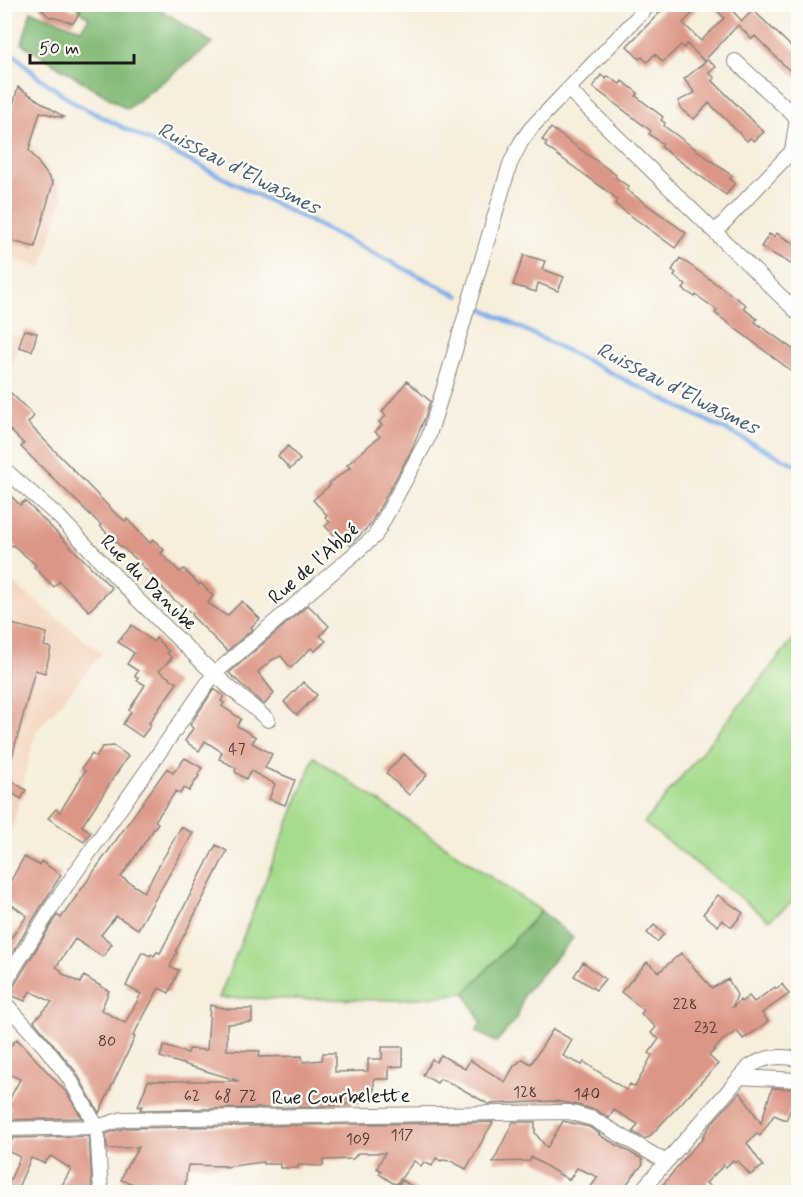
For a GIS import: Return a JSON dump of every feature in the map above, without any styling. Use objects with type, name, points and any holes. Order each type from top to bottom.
[{"type":"street","name":"Rue de l'Abbé","points":[[4,984],[55,902],[214,674],[375,536],[428,438],[510,164],[521,142],[568,88],[650,4]]},
{"type":"street","points":[[716,231],[795,152],[797,117],[735,61]]},
{"type":"street","points":[[568,88],[798,313]]},
{"type":"street","name":"Rue du Danube","points":[[4,469],[59,517],[137,599],[214,674],[268,720]]},
{"type":"street","points":[[4,1002],[38,1038],[69,1078],[97,1127],[100,1192]]},
{"type":"street","points":[[640,1192],[749,1067],[763,1058],[798,1059]]},
{"type":"street","points":[[739,1077],[798,1080]]},
{"type":"street","name":"Rue Courbelette","points":[[4,1129],[97,1127],[123,1119],[569,1112],[593,1119],[666,1162]]},
{"type":"shaded area","points":[[5,137],[34,147],[64,195],[42,267],[5,258]]},
{"type":"shaded area","points":[[5,332],[21,337],[11,369],[5,375]]},
{"type":"shaded area","points":[[4,576],[102,654],[36,732],[11,832],[4,830]]},
{"type":"green space","points":[[81,4],[153,5],[213,43],[127,109],[22,44],[31,11],[81,29],[89,18],[77,9]]},
{"type":"green space","points":[[798,633],[798,898],[769,920],[644,823]]},
{"type":"green space","points":[[314,757],[541,911],[465,993],[400,1000],[219,998]]},
{"type":"green space","points":[[541,911],[573,938],[524,994],[517,1019],[496,1042],[476,1031],[481,1023],[465,993]]},
{"type":"building","points":[[37,4],[68,4],[67,7],[80,13],[73,23],[48,16]]},
{"type":"building","points":[[668,4],[701,4],[683,23],[701,41],[724,18],[711,4],[726,4],[742,21],[753,10],[798,53],[798,79],[755,36],[752,39],[738,25],[704,61],[687,44],[684,48],[681,45],[663,62],[655,54],[647,62],[642,57],[639,59],[627,46]]},
{"type":"building","points":[[708,60],[716,67],[709,73],[715,78],[712,80],[764,132],[754,141],[750,138],[747,141],[709,103],[694,119],[682,110],[678,101],[695,93],[684,79]]},
{"type":"building","points":[[601,75],[606,79],[608,76],[620,84],[622,81],[638,93],[636,96],[663,117],[661,120],[665,123],[664,126],[732,176],[730,179],[735,183],[726,195],[661,147],[663,144],[649,134],[651,131],[593,87]]},
{"type":"building","points":[[18,87],[64,117],[40,112],[29,150],[53,183],[35,247],[4,239],[4,138]]},
{"type":"building","points":[[551,128],[616,175],[615,177],[629,187],[627,190],[686,233],[675,248],[615,204],[617,200],[614,196],[545,146],[547,143],[542,140]]},
{"type":"building","points":[[776,233],[798,246],[798,268],[761,247],[769,234],[774,237]]},
{"type":"building","points":[[524,255],[545,261],[542,269],[564,277],[558,291],[538,283],[536,292],[513,285]]},
{"type":"building","points":[[680,258],[746,305],[743,308],[757,319],[755,322],[798,353],[798,376],[715,313],[717,310],[683,289],[686,285],[674,276],[676,273],[672,270]]},
{"type":"building","points":[[24,330],[37,333],[32,351],[19,347]]},
{"type":"building","points":[[407,381],[430,401],[425,417],[411,451],[370,525],[350,545],[337,532],[334,535],[325,526],[330,522],[325,517],[327,515],[313,500],[330,485],[329,483],[350,468],[347,465],[380,436],[375,432],[382,425],[379,422],[386,416],[382,412]]},
{"type":"building","points":[[4,386],[34,416],[28,423],[114,512],[125,521],[127,519],[150,543],[153,539],[164,550],[161,553],[180,572],[184,569],[199,585],[201,583],[213,596],[208,603],[227,616],[242,601],[260,619],[251,627],[253,629],[227,651],[192,616],[193,614],[173,599],[136,559],[119,545],[21,447],[24,444],[4,424]]},
{"type":"building","points":[[288,446],[300,460],[290,469],[278,456]]},
{"type":"building","points":[[4,489],[20,505],[25,501],[112,588],[89,611],[59,581],[54,587],[34,567],[36,565],[13,545],[4,554]]},
{"type":"building","points":[[308,605],[329,626],[320,636],[326,641],[315,651],[311,648],[291,668],[281,656],[272,660],[258,672],[274,693],[264,705],[229,673]]},
{"type":"building","points":[[4,622],[47,633],[44,646],[51,648],[45,673],[35,670],[8,773],[4,773]]},
{"type":"building","points":[[132,625],[153,642],[156,638],[169,652],[167,653],[172,658],[159,671],[177,683],[142,737],[123,724],[145,685],[135,676],[138,671],[127,664],[134,653],[118,642]]},
{"type":"building","points":[[303,682],[317,695],[297,715],[284,702]]},
{"type":"building","points":[[214,689],[224,696],[221,701],[224,703],[222,706],[241,719],[237,726],[256,737],[252,743],[272,754],[265,768],[295,780],[285,805],[269,799],[275,784],[251,771],[246,779],[235,772],[236,768],[219,759],[222,752],[205,741],[199,751],[185,741],[193,728],[190,725]]},
{"type":"building","points":[[114,746],[128,756],[82,826],[91,832],[84,842],[48,818],[56,809],[60,812],[85,771],[82,768],[92,754],[96,757],[102,747]]},
{"type":"building","points":[[404,754],[427,775],[409,795],[386,773]]},
{"type":"building","points":[[185,758],[202,768],[199,776],[189,791],[184,788],[180,794],[176,791],[155,821],[158,823],[121,877],[144,892],[181,827],[193,833],[138,929],[116,916],[101,935],[112,944],[103,957],[75,939],[56,967],[62,971],[61,973],[80,983],[84,976],[109,991],[101,1010],[125,1023],[141,994],[126,986],[142,952],[150,956],[151,954],[154,956],[157,952],[160,953],[216,845],[227,851],[176,951],[170,967],[179,970],[169,993],[159,988],[133,1036],[135,1037],[99,1113],[76,1072],[34,1021],[52,1002],[30,991],[25,1001],[6,993],[12,989],[57,915],[61,918],[167,768],[173,773]]},
{"type":"building","points":[[4,776],[26,790],[21,799],[4,788]]},
{"type":"building","points":[[24,857],[39,865],[41,861],[61,875],[4,966],[4,932],[11,938],[27,916],[4,899],[4,893]]},
{"type":"building","points":[[718,895],[743,913],[732,927],[722,920],[718,926],[703,914]]},
{"type":"building","points":[[654,925],[664,934],[657,942],[647,933]]},
{"type":"building","points":[[681,953],[712,988],[728,979],[737,995],[732,1008],[740,1000],[741,1002],[749,996],[754,1002],[782,984],[789,994],[762,1013],[768,1021],[757,1030],[743,1039],[737,1031],[722,1041],[709,1056],[718,1064],[648,1138],[633,1132],[638,1124],[614,1110],[609,1118],[596,1110],[556,1101],[488,1104],[455,1085],[440,1079],[437,1083],[423,1075],[432,1059],[436,1062],[441,1055],[465,1069],[470,1060],[505,1082],[514,1066],[523,1059],[531,1064],[553,1029],[572,1040],[563,1056],[582,1065],[584,1062],[626,1090],[630,1084],[635,1087],[652,1055],[649,1053],[659,1039],[651,1033],[656,1027],[641,1014],[644,1010],[621,992],[647,962],[659,972]]},
{"type":"building","points":[[583,962],[605,979],[596,990],[574,976]]},
{"type":"building","points":[[210,1005],[228,1009],[252,1009],[252,1022],[227,1024],[227,1050],[260,1051],[259,1057],[302,1056],[303,1062],[322,1060],[323,1053],[335,1053],[335,1072],[368,1071],[368,1059],[382,1059],[382,1047],[403,1047],[403,1066],[389,1067],[389,1079],[374,1079],[374,1091],[360,1092],[360,1103],[315,1107],[140,1110],[142,1106],[138,1107],[148,1081],[239,1081],[160,1057],[164,1046],[188,1053],[189,1049],[207,1050]]},
{"type":"building","points":[[17,1039],[67,1093],[82,1118],[4,1120],[11,1107],[6,1106],[20,1079],[4,1072],[4,1052]]},
{"type":"building","points":[[772,1088],[798,1089],[798,1107],[793,1104],[786,1120],[774,1115],[760,1136],[757,1134],[747,1143],[763,1166],[750,1175],[738,1161],[735,1163],[733,1160],[726,1167],[724,1165],[706,1183],[717,1192],[657,1192],[740,1092],[761,1123]]},
{"type":"building","points":[[563,1121],[589,1127],[642,1159],[643,1164],[620,1192],[587,1192],[598,1177],[577,1168],[569,1180],[531,1157],[530,1161],[493,1162],[513,1122],[535,1122],[535,1133],[547,1148]]},
{"type":"building","points":[[493,1122],[466,1169],[451,1161],[441,1161],[436,1158],[432,1166],[424,1162],[421,1166],[414,1161],[396,1185],[379,1174],[381,1171],[377,1168],[385,1153],[358,1153],[353,1159],[323,1160],[323,1166],[298,1165],[298,1168],[280,1168],[280,1164],[263,1164],[263,1162],[225,1167],[188,1165],[184,1190],[144,1185],[140,1192],[128,1192],[131,1183],[121,1180],[139,1147],[107,1149],[106,1134],[125,1128]]},
{"type":"building","points":[[89,1136],[92,1192],[58,1192],[71,1169],[51,1156],[44,1163],[31,1158],[16,1192],[5,1192],[20,1157],[7,1151],[13,1138]]},
{"type":"building","points":[[402,1180],[421,1192],[393,1192]]},
{"type":"waterway","name":"Ruisseau d'Elwasmes","points":[[14,55],[37,76],[76,104],[459,296]]},
{"type":"waterway","name":"Ruisseau d'Elwasmes","points":[[479,307],[798,466]]}]
